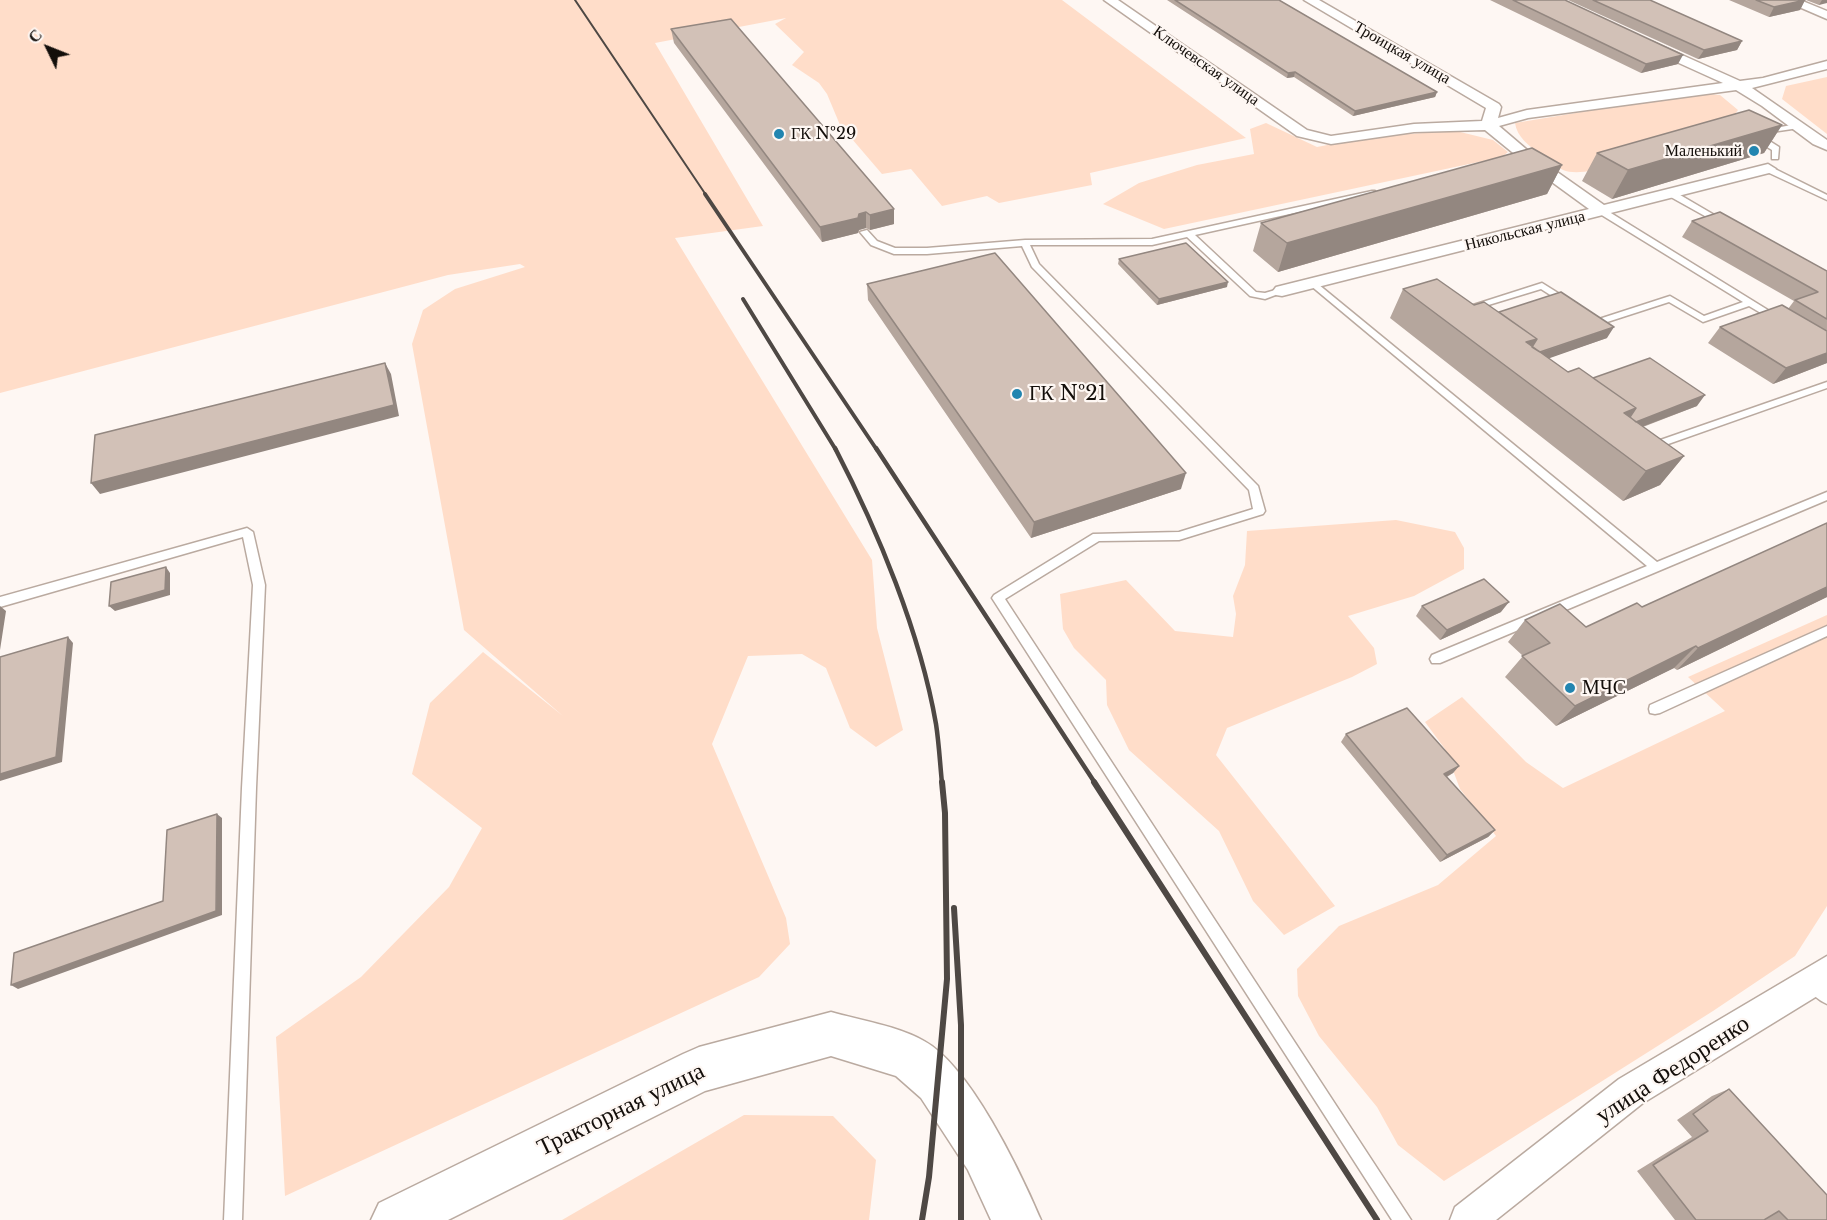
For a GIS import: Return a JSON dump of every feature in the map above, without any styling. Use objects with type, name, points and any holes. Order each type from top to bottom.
[{"type":"main road","name":"Тракторная улица","points":[[396,1220],[699,1070],[831,1034],[909,1057],[937,1082],[985,1153],[1016,1220]]},
{"type":"street","name":"Ключевская улица","points":[[1110,0],[1302,133],[1317,138],[1331,140],[1414,128],[1488,125]]},
{"type":"street","name":"Троицкая улица","points":[[1310,0],[1494,107],[1488,125]]},
{"type":"street","points":[[1789,0],[1827,15]]},
{"type":"street","points":[[1640,40],[1737,85],[1761,99],[1827,146]]},
{"type":"street","points":[[1603,212],[1522,159],[1488,125],[1527,114],[1764,82],[1827,66]]},
{"type":"street","name":"Никольская улица","points":[[1282,291],[1672,194],[1772,163]]},
{"type":"street","name":"улица Федоренко","points":[[1468,1220],[1631,1091],[1822,984]]},
{"type":"lane","points":[[1796,126],[1752,134],[1776,149],[1772,163],[1827,198]]},
{"type":"lane","points":[[864,232],[874,243],[894,250],[1025,243],[1152,242],[1388,189]]},
{"type":"lane","points":[[1672,194],[1734,229]]},
{"type":"lane","points":[[1603,212],[1789,326]]},
{"type":"lane","points":[[1189,234],[1253,294],[1264,296],[1282,291]]},
{"type":"lane","points":[[1025,243],[1035,265],[1254,489],[1259,511],[1179,536],[1097,537],[998,598],[1402,1220]]},
{"type":"lane","points":[[1313,283],[1657,568]]},
{"type":"lane","points":[[1464,310],[1542,286],[1598,322],[1670,299],[1703,319],[1750,302]]},
{"type":"lane","points":[[1642,450],[1827,385]]},
{"type":"lane","points":[[1436,658],[1827,496]]},
{"type":"lane","points":[[0,602],[247,532],[260,585],[249,788],[233,1220]]},
{"type":"lane","points":[[1656,709],[1827,631]]},
{"type":"shaded area","points":[[0,0],[1062,0],[1246,138],[1090,173],[1092,185],[999,203],[987,196],[942,206],[911,169],[882,174],[840,125],[827,94],[819,83],[792,65],[804,52],[775,24],[786,18],[655,43],[763,226],[675,238],[872,560],[877,628],[903,730],[876,747],[850,728],[826,668],[802,654],[748,656],[712,744],[786,918],[790,944],[759,977],[285,1196],[276,1037],[361,977],[449,887],[482,828],[412,774],[430,703],[483,652],[563,716],[464,630],[412,344],[423,310],[455,289],[525,267],[520,264],[448,275],[0,393]]},
{"type":"shaded area","points":[[1827,77],[1827,134],[1782,99],[1786,86]]},
{"type":"shaded area","points":[[1697,93],[1720,95],[1738,110],[1730,121],[1671,146],[1598,170],[1578,172],[1563,170],[1524,141],[1515,123]]},
{"type":"shaded area","points":[[1266,123],[1317,147],[1374,136],[1456,131],[1493,140],[1508,152],[1502,157],[1164,229],[1103,204],[1139,183],[1197,165],[1254,154],[1250,129]]},
{"type":"shaded area","points":[[1396,520],[1455,532],[1464,548],[1464,569],[1414,596],[1348,616],[1374,648],[1377,664],[1352,677],[1227,728],[1216,755],[1335,906],[1284,935],[1253,901],[1219,831],[1129,750],[1107,705],[1106,680],[1074,648],[1063,629],[1060,594],[1126,580],[1175,631],[1233,637],[1236,614],[1233,596],[1245,565],[1247,531]]},
{"type":"shaded area","points":[[1827,615],[1827,906],[1795,956],[1713,1011],[1444,1181],[1398,1145],[1377,1107],[1319,1036],[1298,996],[1297,969],[1339,926],[1438,885],[1496,836],[1460,789],[1445,749],[1425,722],[1462,697],[1526,762],[1563,788],[1725,711],[1688,677]]},
{"type":"shaded area","points":[[744,1115],[833,1116],[876,1160],[869,1220],[562,1220]]},
{"type":"building","points":[[1175,0],[1279,0],[1437,92],[1355,111],[1295,72],[1288,73]]},
{"type":"building","points":[[1513,0],[1565,0],[1683,55],[1646,64]]},
{"type":"building","points":[[1593,0],[1650,0],[1742,41],[1704,50]]},
{"type":"building","points":[[1756,0],[1805,0],[1774,7]]},
{"type":"building","name":"ГК №29","points":[[731,19],[894,209],[870,215],[866,212],[859,214],[858,218],[820,227],[671,29]]},
{"type":"building","points":[[1749,110],[1782,125],[1628,170],[1597,153]]},
{"type":"building","points":[[1532,148],[1562,165],[1287,243],[1261,223]]},
{"type":"building","points":[[1720,212],[1827,271],[1827,319],[1795,300],[1818,292],[1692,221]]},
{"type":"building","points":[[1186,243],[1228,282],[1159,299],[1119,259]]},
{"type":"building","name":"ГК №21","points":[[995,253],[1186,473],[1034,522],[867,284]]},
{"type":"building","points":[[1437,279],[1474,305],[1484,302],[1537,339],[1526,342],[1568,372],[1579,368],[1636,408],[1624,413],[1684,456],[1646,471],[1403,289]]},
{"type":"building","points":[[1561,292],[1614,327],[1540,352],[1532,347],[1537,339],[1499,312]]},
{"type":"building","points":[[1782,305],[1827,331],[1827,353],[1786,368],[1720,327]]},
{"type":"building","points":[[1650,358],[1705,395],[1636,422],[1630,417],[1636,408],[1593,378]]},
{"type":"building","points":[[385,363],[394,405],[91,483],[95,435]]},
{"type":"building","points":[[1827,523],[1827,587],[1698,648],[1696,646],[1575,706],[1522,656],[1550,643],[1525,620],[1560,604],[1586,627],[1637,603],[1642,607]]},
{"type":"building","points":[[166,567],[165,590],[109,606],[111,582]]},
{"type":"building","points":[[1484,579],[1509,602],[1447,630],[1422,606]]},
{"type":"building","points":[[68,637],[56,757],[0,774],[0,657]]},
{"type":"building","points":[[1407,708],[1459,766],[1444,774],[1495,830],[1447,855],[1346,734]]},
{"type":"building","points":[[217,814],[216,911],[11,985],[14,953],[163,901],[167,830]]},
{"type":"building","points":[[1729,1089],[1827,1195],[1827,1220],[1788,1220],[1779,1211],[1764,1220],[1696,1220],[1653,1165],[1708,1131],[1693,1114]]},
{"type":"railway","points":[[575,0],[706,195]]},
{"type":"railway","points":[[705,194],[877,450]]},
{"type":"railway","points":[[743,299],[836,450]]},
{"type":"railway","points":[[876,448],[1095,783]]},
{"type":"railway","points":[[836,450],[882,548],[920,654],[936,724],[942,783]]},
{"type":"railway","points":[[922,1220],[929,1177],[947,979],[945,813],[942,782]]},
{"type":"railway","points":[[1094,782],[1377,1220]]},
{"type":"railway","points":[[954,908],[961,1025],[961,1220]]},
{"type":"place","name":"ГК №29","points":[[779,134]]},
{"type":"place","name":"Маленький","points":[[1754,151]]},
{"type":"place","name":"ГК №21","points":[[1017,394]]},
{"type":"place","name":"МЧС","points":[[1570,688]]}]
